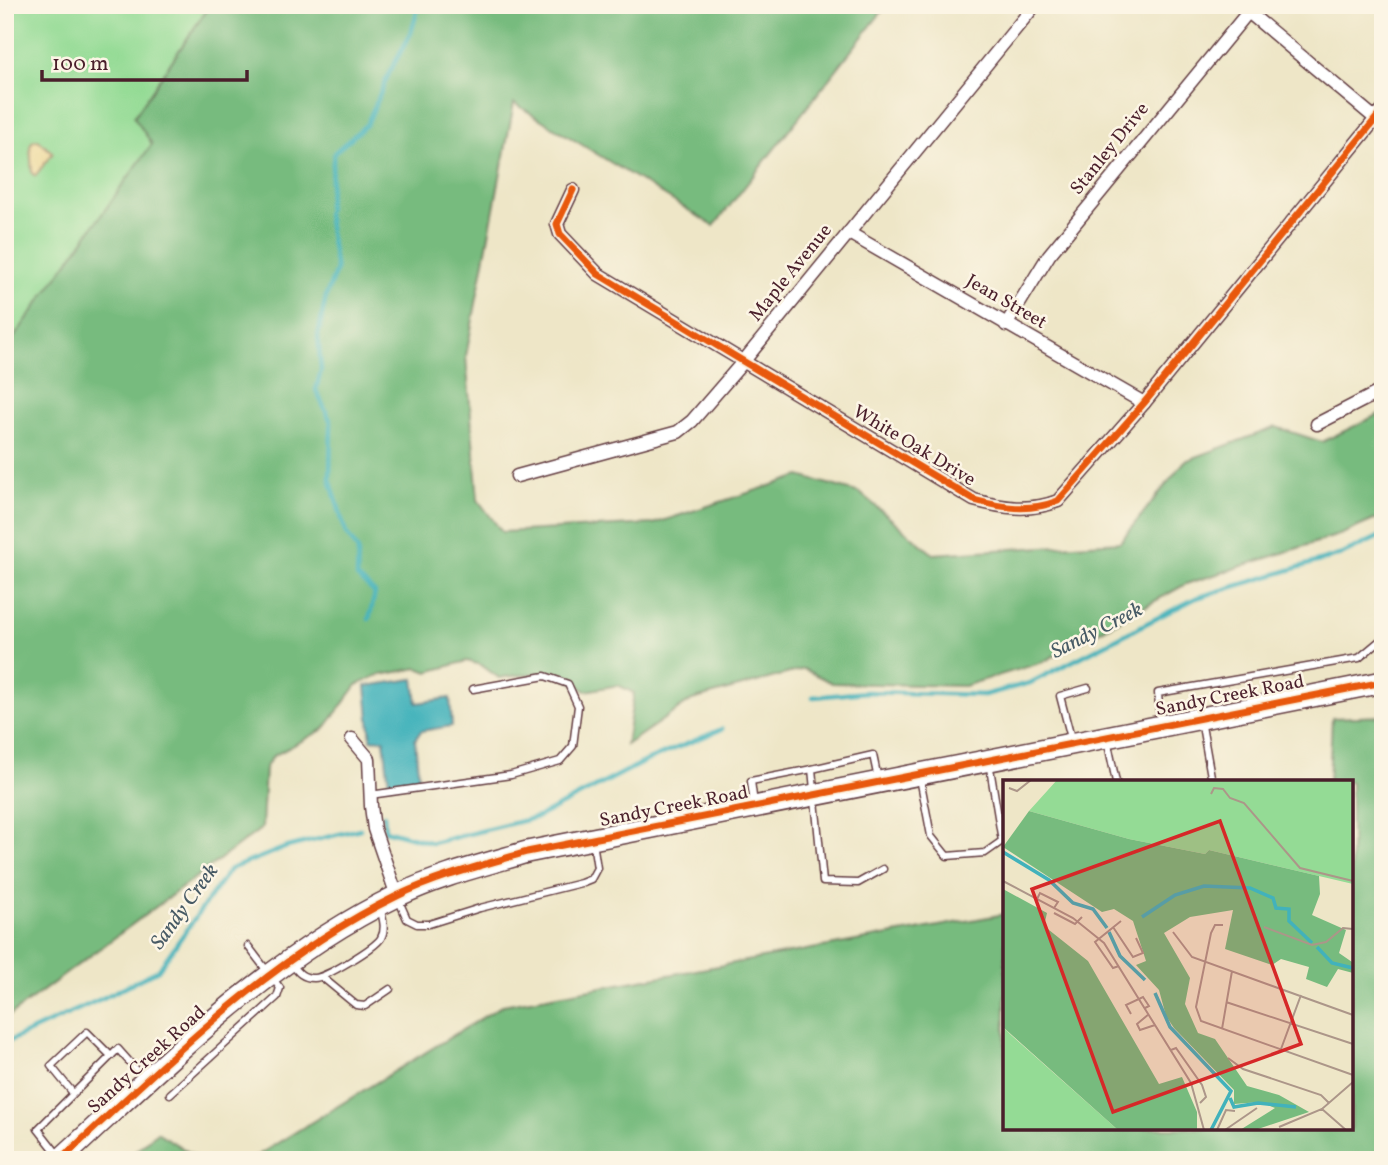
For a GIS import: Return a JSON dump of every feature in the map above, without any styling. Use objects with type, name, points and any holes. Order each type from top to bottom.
[{"type":"main road","name":"Sandy Creek Road","points":[[61,1159],[241,997],[289,960],[340,926],[435,880],[527,852],[1383,682]]},
{"type":"street","name":"Maple Avenue","points":[[517,476],[678,432],[692,421],[1034,5]]},
{"type":"street","points":[[1247,8],[1379,114]]},
{"type":"street","name":"Stanley Drive","points":[[1006,325],[1049,254],[1247,8]]},
{"type":"street","name":"White Oak Drive","points":[[573,190],[557,223],[560,234],[598,274],[974,500],[999,507],[1043,506],[1058,501],[1144,403],[1379,114]]},
{"type":"street","name":"Jean Street","points":[[849,233],[1144,403]]},
{"type":"street","points":[[1317,424],[1383,390]]},
{"type":"street","points":[[352,739],[369,759],[374,829],[389,900]]},
{"type":"lane","points":[[1160,726],[1158,694],[1359,658],[1383,638]]},
{"type":"lane","points":[[370,795],[511,775],[560,761],[573,746],[578,706],[568,684],[545,676],[473,689]]},
{"type":"lane","points":[[1073,744],[1060,696],[1088,688]]},
{"type":"lane","points":[[1201,718],[1212,780]]},
{"type":"lane","points":[[1107,737],[1116,780]]},
{"type":"lane","points":[[754,807],[751,781],[873,755],[879,782]]},
{"type":"lane","points":[[919,774],[931,836],[947,856],[985,853],[1002,841],[989,760]]},
{"type":"lane","points":[[812,769],[823,882],[858,883],[883,869]]},
{"type":"lane","points":[[389,900],[407,919],[417,924],[429,924],[480,908],[581,883],[590,879],[597,869],[592,839]]},
{"type":"lane","points":[[289,960],[299,974],[308,978],[322,978],[380,941],[389,900]]},
{"type":"lane","points":[[170,1094],[278,998],[280,988],[248,946]]},
{"type":"lane","points":[[322,978],[356,1005],[365,1006],[390,989]]},
{"type":"lane","points":[[73,1093],[51,1066],[87,1032],[111,1056]]},
{"type":"lane","points":[[61,1159],[38,1129],[118,1049],[146,1081]]},
{"type":"green space","points":[[5,5],[210,5],[134,117],[153,144],[5,350]]},
{"type":"green space","points":[[210,5],[887,5],[714,226],[514,103],[466,356],[478,500],[502,532],[653,524],[800,476],[860,493],[933,554],[1120,542],[1185,461],[1276,427],[1322,442],[1383,412],[1383,516],[1342,534],[1186,584],[1043,662],[964,686],[832,683],[804,669],[692,700],[626,745],[634,693],[618,685],[586,691],[554,675],[499,678],[481,665],[467,661],[428,672],[418,668],[376,676],[357,685],[324,729],[273,756],[265,768],[262,828],[5,1019],[5,350],[152,144],[134,117]]},
{"type":"green space","points":[[1383,716],[1383,1160],[250,1160],[503,1005],[1003,914],[1003,1130],[1353,1130],[1353,780],[1329,780],[1332,718]]},
{"type":"green space","points":[[157,1132],[201,1160],[126,1160]]},
{"type":"sand","points":[[38,140],[53,153],[35,176],[32,173],[30,146],[33,141]]},
{"type":"water","points":[[414,679],[417,703],[450,698],[452,726],[421,731],[415,740],[419,781],[389,785],[384,739],[371,740],[366,686]]},
{"type":"waterway","points":[[369,619],[375,593],[357,577],[358,550],[346,533],[330,479],[331,422],[316,390],[321,370],[318,336],[326,296],[336,270],[327,214],[334,153],[367,124],[389,73],[411,33],[419,5]]},
{"type":"waterway","name":"Sandy Creek","points":[[813,697],[866,692],[984,695],[1030,683],[1196,598],[1343,554],[1383,535]]},
{"type":"waterway","name":"Sandy Creek","points":[[384,815],[385,830],[432,843],[538,817],[646,761],[722,729]]},
{"type":"waterway","name":"Sandy Creek","points":[[5,1043],[158,970],[230,869],[287,847],[360,829]]},
{"type":"cycle path","points":[[573,190],[557,224],[560,234],[598,274],[974,500],[1006,507],[1037,507],[1058,501],[1144,403],[1383,110]]},
{"type":"cycle path","points":[[60,1160],[178,1051],[304,950],[397,896],[461,871],[527,852],[1383,682]]}]
